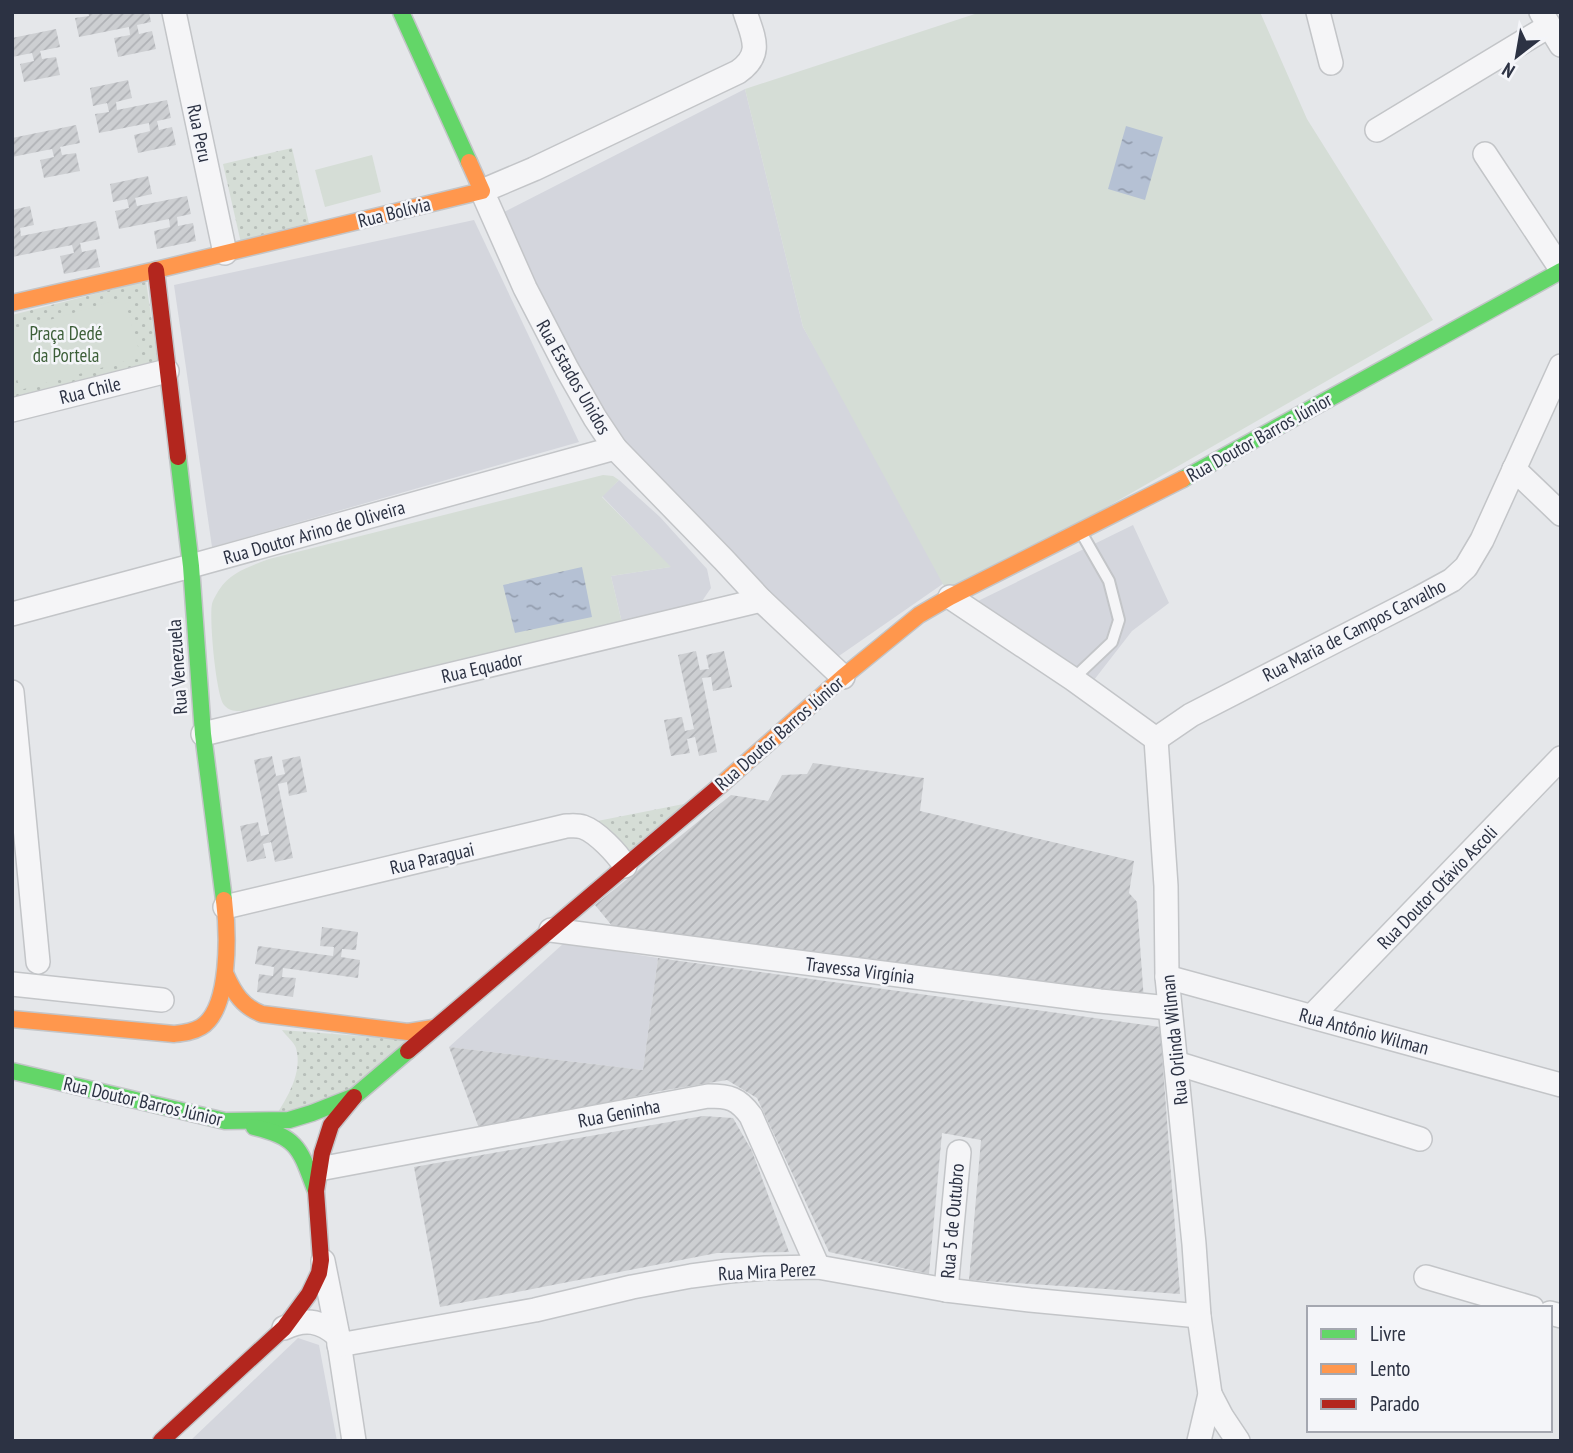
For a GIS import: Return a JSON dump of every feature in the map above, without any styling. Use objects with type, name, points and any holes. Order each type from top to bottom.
[{"type":"main road","name":"Rua Estados Unidos","points":[[401,12],[482,191]]},
{"type":"main road","name":"Rua Bolívia","points":[[12,303],[482,191]]},
{"type":"main road","name":"Rua Venezuela","points":[[12,1019],[171,1034],[195,1030],[203,1026],[215,1009],[226,975],[225,908],[203,734],[191,566],[156,270]]},
{"type":"main road","name":"Rua Doutor Barros Júnior","points":[[12,1071],[225,1121],[289,1119],[313,1113],[355,1096],[704,800],[843,677],[919,615],[1212,464],[1561,270]]},
{"type":"main road","points":[[226,975],[236,996],[251,1009],[262,1014],[408,1032],[433,1028]]},
{"type":"main road","points":[[161,1441],[284,1328],[312,1289],[321,1266],[317,1180],[322,1153],[331,1125],[355,1096]]},
{"type":"main road","points":[[225,1121],[274,1131],[286,1137],[300,1151],[317,1180]]},
{"type":"street","name":"Rua Peru","points":[[174,12],[225,253]]},
{"type":"street","name":"Rua Bolívia","points":[[482,191],[534,169],[747,66],[753,59],[755,45],[745,12]]},
{"type":"street","points":[[1318,12],[1332,63]]},
{"type":"street","points":[[1377,130],[1550,28]]},
{"type":"street","points":[[1486,154],[1561,270]]},
{"type":"street","name":"Rua Estados Unidos","points":[[482,191],[525,288],[566,369],[615,448],[761,600],[843,677]]},
{"type":"street","name":"Rua Maria de Campos Carvalho","points":[[1156,739],[1191,715],[1452,580],[1466,567],[1482,540],[1561,366]]},
{"type":"street","name":"Rua Chile","points":[[12,410],[167,371]]},
{"type":"street","name":"Rua Doutor Arino de Oliveira","points":[[12,614],[615,448]]},
{"type":"street","points":[[1514,469],[1561,514]]},
{"type":"street","points":[[950,597],[1073,679],[1156,739]]},
{"type":"street","name":"Rua Equador","points":[[203,734],[761,600]]},
{"type":"street","points":[[12,692],[38,962]]},
{"type":"street","name":"Rua Orlinda Wilman","points":[[1156,739],[1166,886],[1169,1008],[1199,1316],[1210,1394],[1199,1441]]},
{"type":"street","name":"Rua Doutor Otávio Ascoli","points":[[1312,1016],[1561,758]]},
{"type":"street","name":"Rua Paraguai","points":[[225,908],[566,826],[578,825],[589,830],[612,849],[625,866]]},
{"type":"street","name":"Travessa Virgínia","points":[[551,930],[1169,1008]]},
{"type":"street","name":"Rua Antônio Wilman","points":[[1167,977],[1561,1085]]},
{"type":"street","points":[[12,984],[162,1000]]},
{"type":"street","points":[[1176,1063],[1420,1139]]},
{"type":"street","name":"Rua Geninha","points":[[317,1180],[708,1096],[724,1096],[744,1106],[751,1116],[818,1267]]},
{"type":"street","name":"Rua 5 de Outubro","points":[[946,1290],[959,1152]]},
{"type":"street","points":[[322,1252],[354,1441]]},
{"type":"street","name":"Rua Mira Perez","points":[[339,1340],[535,1310],[691,1276],[741,1270],[818,1267],[946,1290],[1199,1316]]},
{"type":"street","points":[[1426,1277],[1525,1306]]},
{"type":"street","points":[[284,1328],[307,1321],[323,1326],[339,1340]]},
{"type":"street","points":[[1210,1394],[1238,1441]]},
{"type":"lane","points":[[1073,679],[1112,642],[1119,620],[1109,581],[1081,531]]},
{"type":"shaded area","points":[[745,89],[803,327],[947,581],[836,658],[620,437],[592,397],[502,213]]},
{"type":"shaded area","points":[[474,220],[579,442],[212,547],[174,285]]},
{"type":"shaded area","points":[[619,480],[660,517],[707,569],[711,588],[700,604],[622,623],[611,576],[670,567],[602,496]]},
{"type":"shaded area","points":[[1133,525],[1169,603],[1132,631],[1094,680],[978,601]]},
{"type":"shaded area","points":[[564,943],[658,958],[643,1070],[449,1047]]},
{"type":"shaded area","points":[[298,1338],[319,1345],[337,1441],[190,1441]]},
{"type":"green space","points":[[981,12],[1260,12],[1307,119],[1433,320],[950,597],[803,327],[745,89]]},
{"type":"green space","points":[[292,148],[310,228],[241,243],[223,164]]},
{"type":"green space","points":[[372,155],[381,192],[325,207],[315,170]]},
{"type":"green space","name":"Praça Dedé da Portela","points":[[146,281],[158,363],[12,400],[12,315]]},
{"type":"green space","name":"Praça Dedé da Portela","points":[[124,298],[141,357],[20,390],[12,359],[12,331]]},
{"type":"green space","points":[[603,475],[619,480],[602,497],[671,567],[611,576],[622,623],[244,711],[231,710],[224,705],[216,673],[211,612],[218,591],[235,574],[269,559]]},
{"type":"green space","points":[[704,800],[625,866],[577,825]]},
{"type":"green space","points":[[282,1030],[413,1040],[345,1096],[275,1117],[293,1085],[298,1057],[294,1044]]},
{"type":"water","points":[[1126,126],[1163,137],[1145,200],[1108,189]]},
{"type":"water","points":[[582,567],[592,617],[515,633],[503,585]]},
{"type":"building","points":[[88,12],[149,12],[151,22],[137,25],[139,34],[152,31],[156,49],[118,57],[114,38],[130,35],[129,27],[79,37],[75,18],[89,16]]},
{"type":"building","points":[[56,29],[60,47],[40,51],[42,59],[56,57],[60,75],[24,82],[20,64],[34,61],[32,53],[12,57],[12,38]]},
{"type":"building","points":[[128,80],[132,98],[116,102],[117,110],[167,100],[171,118],[157,121],[159,130],[172,127],[176,145],[138,153],[134,135],[150,131],[149,123],[99,133],[95,114],[109,112],[107,103],[93,106],[90,88]]},
{"type":"building","points":[[76,125],[80,143],[60,147],[62,155],[76,153],[80,171],[44,178],[40,160],[54,157],[52,149],[12,157],[12,138]]},
{"type":"building","points":[[148,176],[152,194],[135,198],[137,206],[187,196],[191,214],[177,217],[178,226],[193,223],[196,241],[157,249],[154,231],[170,227],[169,219],[119,229],[115,211],[129,208],[127,199],[113,202],[110,184]]},
{"type":"building","points":[[30,206],[34,225],[20,228],[21,236],[96,221],[100,239],[80,243],[82,252],[96,249],[100,267],[64,274],[60,256],[74,253],[72,245],[12,257],[12,210]]},
{"type":"building","points":[[696,651],[700,670],[709,669],[706,655],[724,651],[732,687],[713,691],[711,677],[702,678],[717,752],[699,756],[695,737],[687,739],[690,753],[671,756],[664,720],[682,717],[685,731],[694,729],[678,655]]},
{"type":"building","points":[[272,756],[276,776],[285,774],[282,760],[300,756],[307,792],[289,796],[287,782],[278,784],[293,858],[275,862],[271,842],[263,844],[266,858],[247,862],[240,826],[258,822],[261,836],[269,834],[254,760]]},
{"type":"building","points":[[813,763],[924,778],[920,811],[1134,861],[1129,893],[1137,902],[1144,1001],[613,927],[595,905],[731,795],[768,801],[782,775],[807,774]]},
{"type":"building","points":[[322,927],[358,932],[356,950],[342,949],[341,957],[360,960],[358,978],[283,968],[282,977],[296,978],[293,997],[257,992],[259,974],[273,976],[274,967],[255,964],[258,946],[333,956],[334,947],[320,946]]},
{"type":"building","points":[[658,958],[1160,1027],[1180,1294],[969,1280],[981,1140],[942,1133],[929,1274],[829,1252],[757,1098],[727,1080],[660,1091],[480,1131],[449,1047],[643,1070]]},
{"type":"building","points":[[703,1116],[733,1118],[752,1151],[789,1252],[717,1253],[440,1307],[414,1167]]},
{"type":"traffic: fast","points":[[401,12],[469,162]]},
{"type":"traffic: fast","points":[[1183,479],[1561,271]]},
{"type":"traffic: fast","points":[[178,457],[191,566],[203,734],[224,900]]},
{"type":"traffic: fast","points":[[12,1071],[225,1121],[289,1120],[355,1096],[408,1051]]},
{"type":"traffic: fast","points":[[254,1127],[289,1140],[301,1154],[315,1189]]},
{"type":"traffic: slow","points":[[12,303],[482,191],[469,162]]},
{"type":"traffic: slow","points":[[722,784],[843,677],[919,615],[1183,479]]},
{"type":"traffic: slow","points":[[12,1019],[174,1034],[201,1027],[211,1018],[223,987],[226,949],[224,900]]},
{"type":"traffic: slow","points":[[226,975],[240,999],[262,1014],[408,1032],[433,1028]]},
{"type":"traffic: jam","points":[[156,270],[178,457]]},
{"type":"traffic: jam","points":[[408,1051],[722,784]]},
{"type":"traffic: jam","points":[[161,1441],[284,1328],[309,1294],[319,1273],[321,1260],[316,1191],[322,1153],[331,1125],[354,1097]]}]
